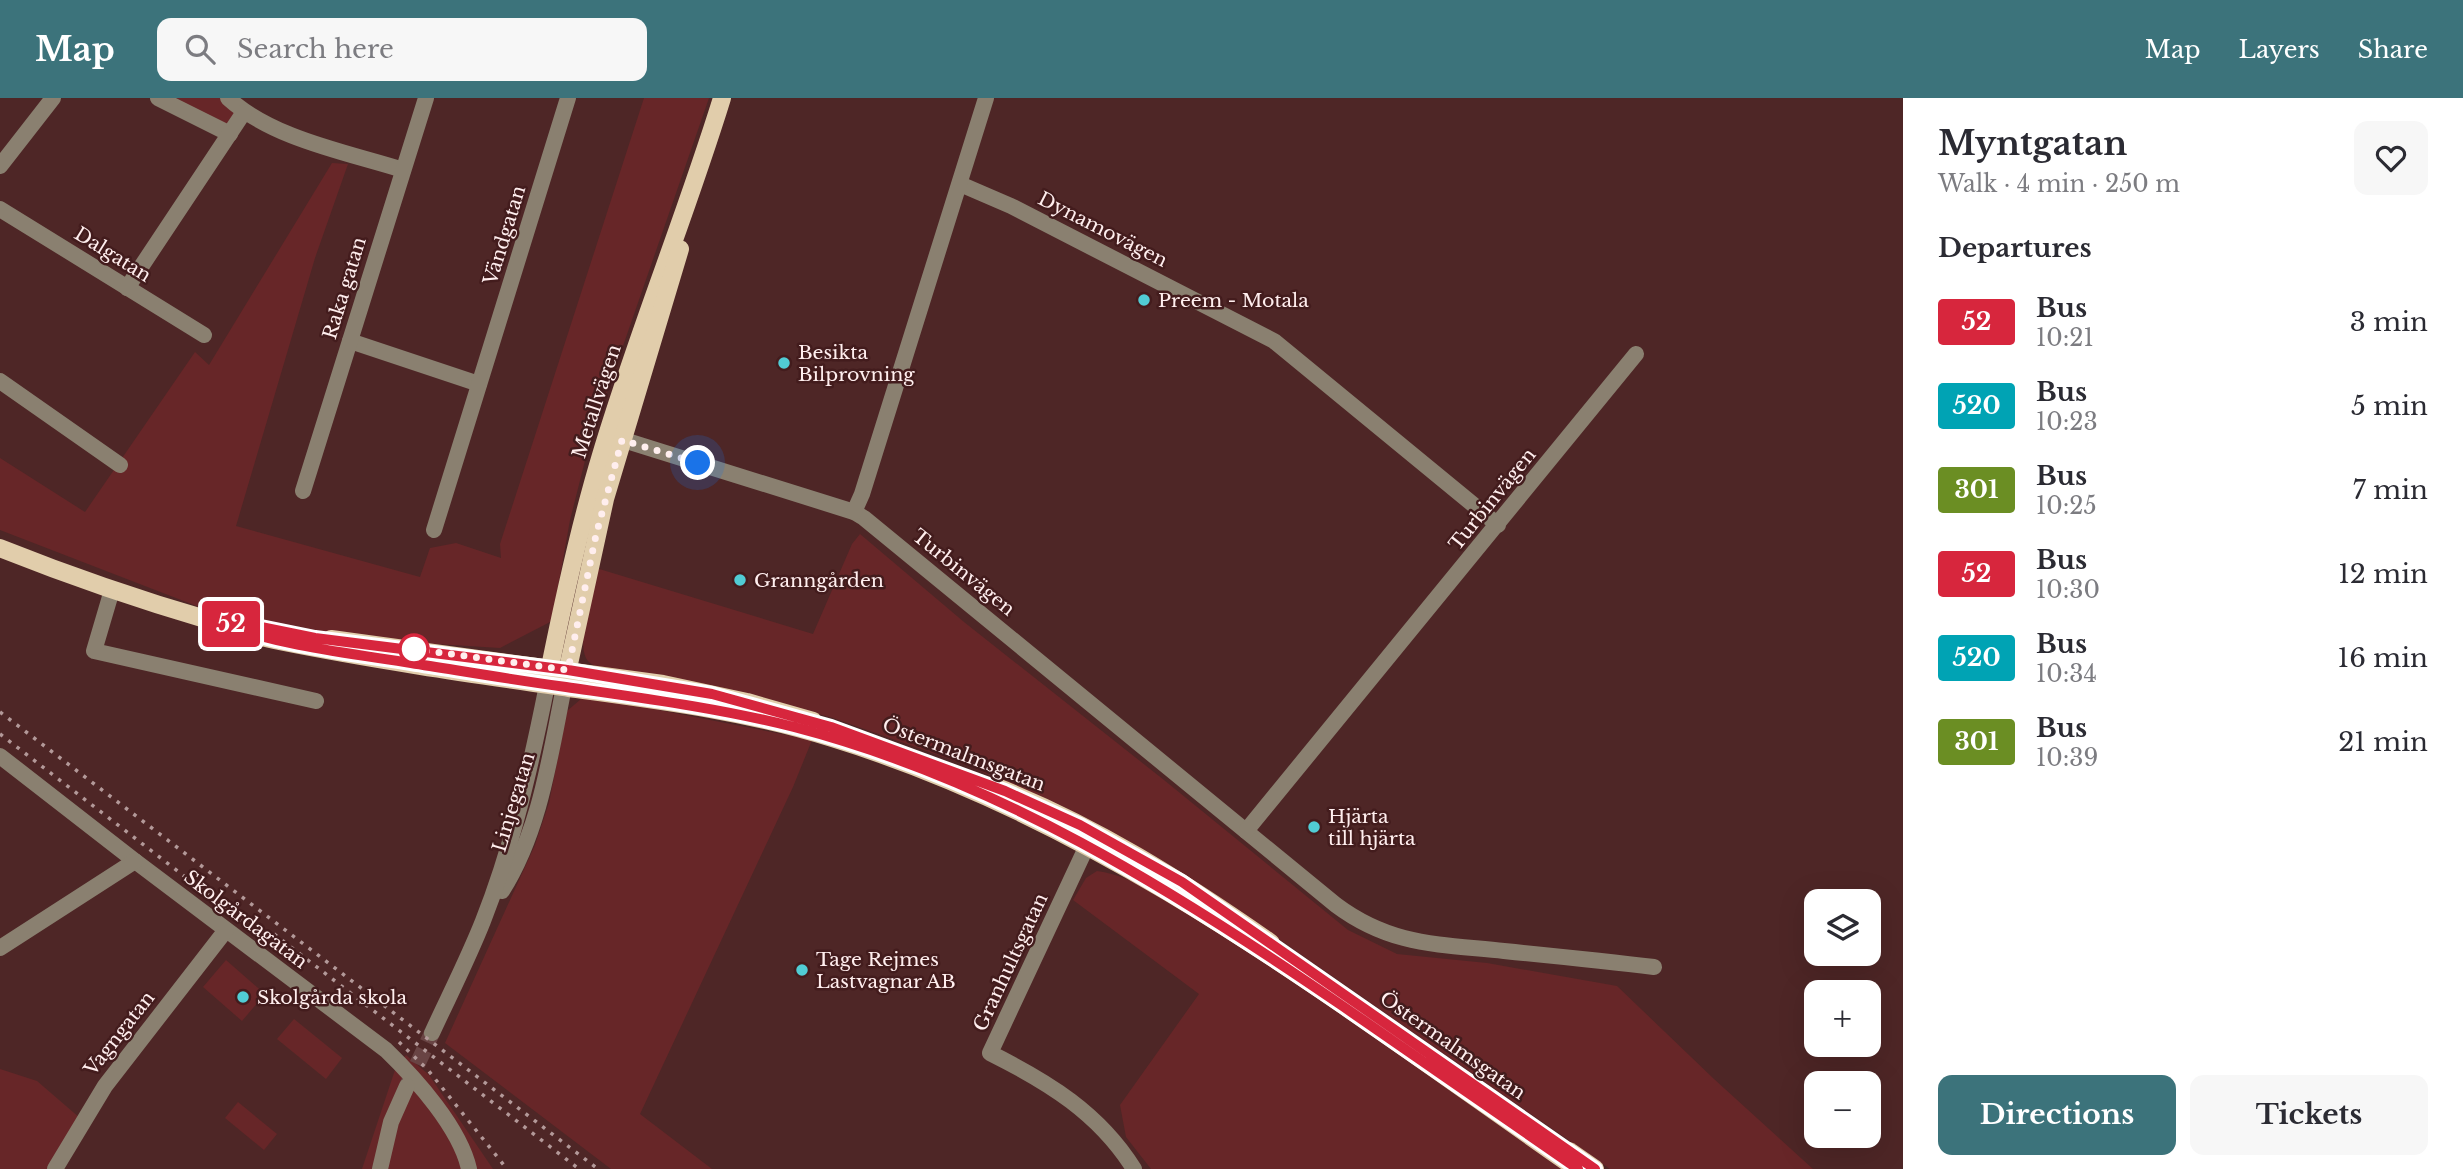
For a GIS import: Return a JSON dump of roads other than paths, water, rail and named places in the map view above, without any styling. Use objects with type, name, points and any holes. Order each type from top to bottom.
[{"type":"main road","name":"Metallvägen","points":[[557,678],[580,532],[615,438],[656,288],[722,98]]},
{"type":"main road","name":"Östermalmsgatan","points":[[0,548],[112,590],[275,641],[557,678],[722,711],[828,736],[943,776],[1090,839],[1191,888],[1595,1169]]},
{"type":"main road","name":"Östermalmsgatan","points":[[1090,839],[1134,871],[1232,932],[1577,1169]]},
{"type":"street","points":[[0,166],[53,98]]},
{"type":"street","points":[[158,98],[230,134]]},
{"type":"street","points":[[228,98],[244,112],[287,133],[403,170]]},
{"type":"street","name":"Raka gatan","points":[[303,491],[426,98]]},
{"type":"street","name":"Vändgatan","points":[[434,530],[568,98]]},
{"type":"street","points":[[854,512],[862,494],[986,98]]},
{"type":"street","points":[[127,288],[244,112]]},
{"type":"street","name":"Dynamovägen","points":[[960,184],[1011,206],[1273,341],[1498,525]]},
{"type":"street","name":"Dalgatan","points":[[0,209],[204,335]]},
{"type":"street","points":[[350,341],[479,383]]},
{"type":"street","name":"Turbinvägen","points":[[1245,831],[1636,354]]},
{"type":"street","points":[[0,381],[120,465]]},
{"type":"street","name":"Turbinvägen","points":[[615,438],[854,512],[885,534],[1351,916],[1387,934],[1428,944],[1654,967]]},
{"type":"street","points":[[112,590],[93,651],[316,701]]},
{"type":"street","name":"Linjegatan","points":[[432,1033],[482,923],[520,810],[557,678]]},
{"type":"street","name":"Skolgårdagatan","points":[[0,755],[135,862],[386,1051],[420,1084],[460,1143],[469,1169]]},
{"type":"street","name":"Granhultsgatan","points":[[1090,839],[990,1054],[1043,1081],[1075,1102],[1104,1129],[1134,1169]]},
{"type":"street","points":[[0,948],[135,862]]},
{"type":"street","name":"Vagngatan","points":[[55,1169],[105,1086],[226,930]]},
{"type":"street","points":[[380,1169],[391,1122],[407,1086]]},
{"type":"tunnel","points":[[407,1086],[432,1033]]},
{"type":"railway","points":[[0,712],[598,1169]]},
{"type":"railway","points":[[0,734],[280,950]]},
{"type":"railway","points":[[274,934],[579,1169]]},
{"type":"railway","points":[[399,1042],[428,1070],[507,1169]]},
{"type":"place","name":"Preem - Motala","points":[[1144,300]]},
{"type":"place","name":"Besikta Bilprovning","points":[[784,363]]},
{"type":"place","name":"Granngården","points":[[740,580]]},
{"type":"place","name":"Hjärta till hjärta","points":[[1314,827]]},
{"type":"place","name":"Tage Rejmes Lastvagnar AB","points":[[802,970]]},
{"type":"place","name":"Skolgårda skola","points":[[243,997]]}]
